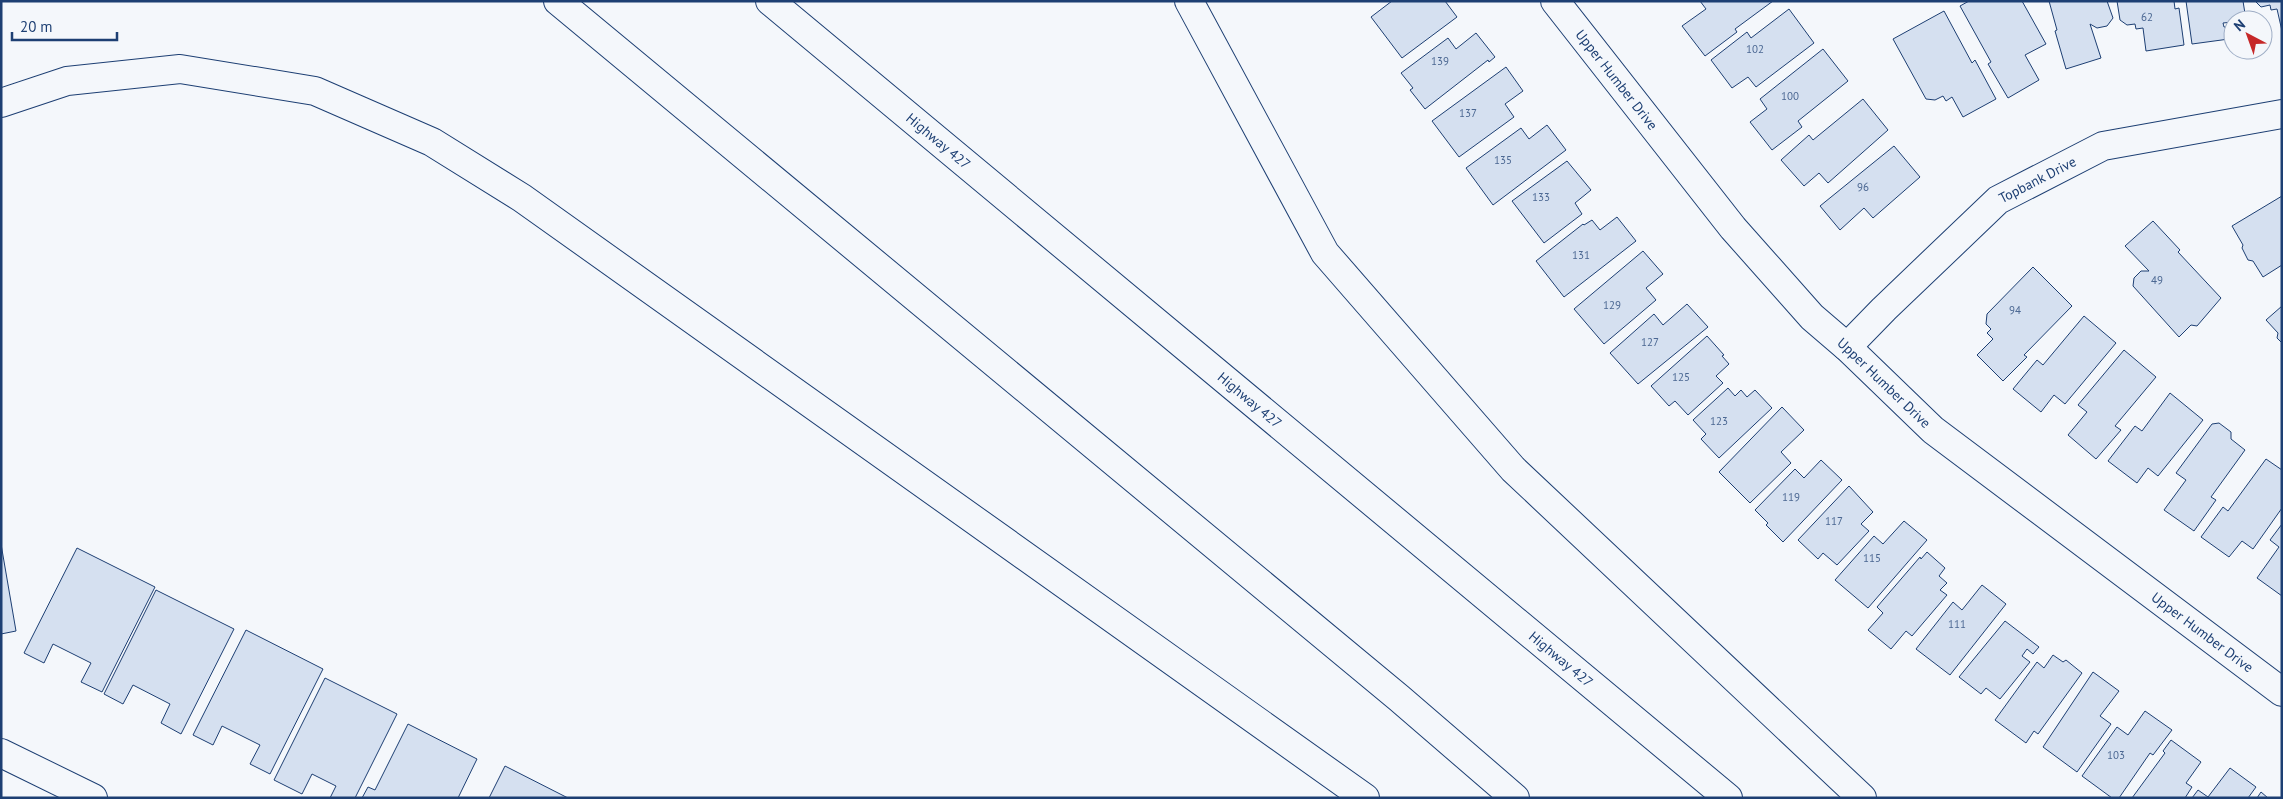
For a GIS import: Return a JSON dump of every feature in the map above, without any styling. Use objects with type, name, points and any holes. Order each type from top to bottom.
[{"type":"main road","points":[[558,1],[1384,686],[1515,798]]},
{"type":"main road","name":"Highway 427","points":[[770,1],[1728,798]]},
{"type":"main road","points":[[1189,1],[1325,253],[1513,468],[1862,798]]},
{"type":"main road","name":"Upper Humber Drive","points":[[1555,1],[1733,228],[1812,316],[1933,430],[2282,692]]},
{"type":"main road","points":[[1,102],[67,81],[180,69],[315,91],[432,142],[522,198],[1365,798]]},
{"type":"main road","name":"Topbank Drive","points":[[1847,347],[1998,200],[2103,146],[2282,114]]},
{"type":"main road","points":[[1,753],[93,798]]},
{"type":"building","points":[[1392,1],[1445,1],[1457,17],[1402,58],[1371,17]]},
{"type":"building","points":[[1700,1],[1773,1],[1735,29],[1737,32],[1705,56],[1682,26],[1706,9]]},
{"type":"building","points":[[1969,1],[2022,1],[2046,44],[2025,55],[2039,80],[2008,98],[1988,64],[1991,62],[1960,6]]},
{"type":"building","points":[[2049,1],[2107,1],[2113,18],[2107,26],[2097,28],[2090,24],[2101,58],[2066,69]]},
{"type":"building","points":[[2117,1],[2174,1],[2175,9],[2179,8],[2184,45],[2146,51],[2143,28],[2136,29],[2135,24],[2127,25],[2120,20]]},
{"type":"building","points":[[2186,1],[2243,1],[2244,10],[2223,10],[2223,40],[2192,44]]},
{"type":"building","points":[[2255,1],[2282,1],[2282,31],[2277,9],[2271,10],[2270,5],[2261,7]]},
{"type":"building","points":[[1789,9],[1814,43],[1756,87],[1748,77],[1732,88],[1711,60],[1747,32],[1751,38]]},
{"type":"building","points":[[1944,11],[1972,63],[1975,60],[1996,99],[1963,117],[1952,97],[1946,101],[1943,96],[1935,100],[1926,99],[1893,39]]},
{"type":"building","points":[[1476,33],[1495,57],[1489,62],[1488,60],[1425,109],[1410,90],[1413,88],[1401,73],[1448,38],[1456,49]]},
{"type":"building","points":[[1823,49],[1848,81],[1798,121],[1802,127],[1772,150],[1750,122],[1767,109],[1760,99]]},
{"type":"building","points":[[1506,67],[1523,91],[1505,104],[1514,117],[1459,157],[1432,121]]},
{"type":"building","points":[[1863,99],[1888,130],[1828,183],[1819,173],[1804,186],[1781,160],[1809,135],[1813,140]]},
{"type":"building","points":[[1547,125],[1566,150],[1493,205],[1466,168],[1521,128],[1529,139]]},
{"type":"building","points":[[1894,146],[1920,177],[1873,218],[1864,208],[1840,230],[1820,206]]},
{"type":"building","points":[[1567,161],[1591,190],[1575,203],[1582,214],[1544,243],[1512,201]]},
{"type":"building","points":[[2282,196],[2282,265],[2263,277],[2253,261],[2248,260],[2242,248],[2243,245],[2232,226]]},
{"type":"building","points":[[1617,217],[1636,241],[1564,297],[1536,261],[1583,224],[1592,220],[1600,230]]},
{"type":"building","points":[[2153,221],[2180,250],[2178,252],[2221,298],[2197,326],[2191,325],[2179,337],[2133,286],[2134,278],[2141,271],[2149,271],[2125,246]]},
{"type":"building","points":[[1643,251],[1663,274],[1646,288],[1656,300],[1604,344],[1574,309]]},
{"type":"building","points":[[2033,267],[2072,306],[2024,355],[2027,357],[2003,381],[1977,355],[1993,339],[1987,333],[1991,329],[1986,324],[1987,314]]},
{"type":"building","points":[[1687,304],[1708,327],[1638,384],[1610,353],[1654,314],[1663,325]]},
{"type":"building","points":[[2282,306],[2282,343],[2277,338],[2278,333],[2266,320]]},
{"type":"building","points":[[2084,316],[2116,343],[2065,404],[2054,395],[2041,412],[2013,389],[2037,360],[2043,365]]},
{"type":"building","points":[[1707,336],[1724,355],[1722,356],[1729,364],[1716,376],[1723,383],[1688,415],[1675,401],[1669,406],[1651,386]]},
{"type":"building","points":[[2124,350],[2156,377],[2115,426],[2121,430],[2096,459],[2068,435],[2087,412],[2078,405]]},
{"type":"building","points":[[1728,388],[1735,396],[1741,390],[1747,397],[1755,390],[1772,408],[1719,458],[1701,439],[1706,434],[1693,420]]},
{"type":"building","points":[[2170,393],[2203,420],[2158,476],[2148,468],[2137,483],[2108,461],[2135,426],[2142,431]]},
{"type":"building","points":[[1782,407],[1804,430],[1781,452],[1791,463],[1750,503],[1719,472]]},
{"type":"building","points":[[2219,423],[2231,432],[2231,439],[2245,450],[2211,497],[2216,500],[2194,531],[2164,510],[2186,480],[2176,473],[2212,424]]},
{"type":"building","points":[[2266,459],[2282,470],[2282,508],[2253,549],[2242,541],[2229,557],[2201,537],[2223,507],[2228,511]]},
{"type":"building","points":[[1821,460],[1842,480],[1783,542],[1766,525],[1768,523],[1755,510],[1795,469],[1804,478]]},
{"type":"building","points":[[1849,486],[1873,512],[1861,524],[1869,531],[1837,565],[1823,553],[1818,559],[1798,540]]},
{"type":"building","points":[[1904,521],[1927,540],[1868,608],[1835,580],[1874,536],[1883,544]]},
{"type":"building","points":[[2282,524],[2282,596],[2257,578],[2279,547],[2270,540]]},
{"type":"building","points":[[1,544],[16,631],[1,634]]},
{"type":"building","points":[[77,548],[155,587],[102,692],[81,682],[91,663],[53,644],[44,663],[24,653]]},
{"type":"building","points":[[1927,552],[1945,568],[1939,576],[1947,583],[1940,590],[1947,595],[1912,636],[1906,631],[1891,649],[1868,630],[1883,613],[1877,607],[1920,557],[1921,559]]},
{"type":"building","points":[[1982,585],[2006,604],[1950,675],[1916,649],[1953,602],[1962,610]]},
{"type":"building","points":[[156,590],[234,629],[181,734],[161,723],[170,704],[133,685],[123,704],[104,694]]},
{"type":"building","points":[[2005,621],[2039,647],[2033,654],[2027,649],[2022,656],[2030,662],[2000,699],[1986,688],[1981,694],[1959,677]]},
{"type":"building","points":[[246,630],[323,669],[270,774],[250,764],[260,745],[222,726],[213,745],[193,735]]},
{"type":"building","points":[[2053,655],[2063,662],[2066,660],[2082,673],[2038,734],[2034,731],[2026,743],[1995,720],[2037,662],[2044,668]]},
{"type":"building","points":[[2093,672],[2119,691],[2100,716],[2111,724],[2077,772],[2043,747]]},
{"type":"building","points":[[325,678],[397,714],[355,798],[330,798],[336,786],[312,774],[302,794],[274,780]]},
{"type":"building","points":[[2145,711],[2172,730],[2153,755],[2150,753],[2119,798],[2112,798],[2082,776],[2117,727],[2128,735]]},
{"type":"building","points":[[408,724],[477,759],[458,798],[362,798],[368,787],[375,790]]},
{"type":"building","points":[[2171,740],[2201,762],[2186,783],[2192,787],[2185,798],[2132,798],[2165,753],[2163,751]]},
{"type":"building","points":[[505,766],[568,798],[489,798]]},
{"type":"building","points":[[2230,768],[2256,787],[2248,798],[2192,798],[2198,790],[2208,797]]},
{"type":"building","points":[[2261,792],[2268,798],[2257,798]]}]
